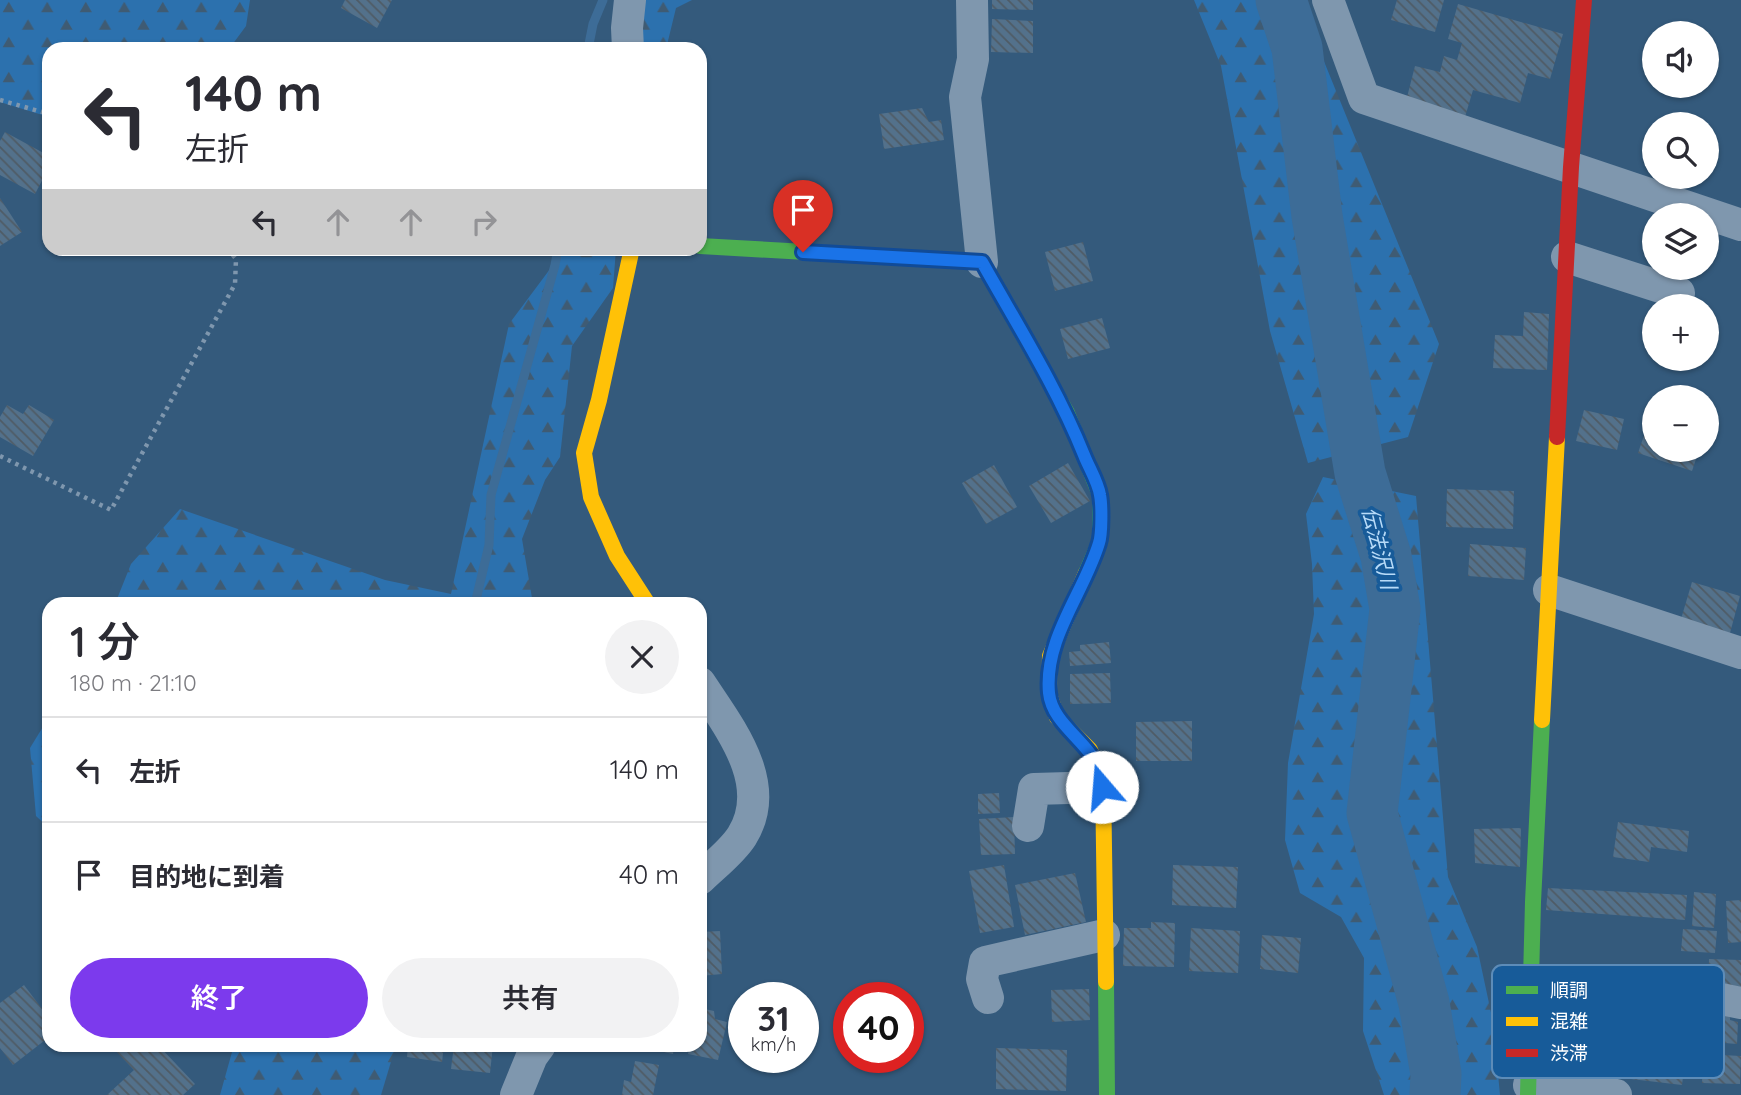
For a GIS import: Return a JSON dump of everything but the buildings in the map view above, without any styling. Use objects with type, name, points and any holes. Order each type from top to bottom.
[{"type":"street","points":[[972,0],[973,59],[965,97],[982,262],[1067,413],[1100,495],[1100,541],[1050,656],[1049,694],[1057,717],[1090,750],[1103,779],[1107,1095]]},
{"type":"street","points":[[1328,0],[1364,98],[1741,225]]},
{"type":"street","points":[[1532,965],[1571,167],[1584,0]]},
{"type":"street","points":[[707,246],[982,262]]},
{"type":"street","points":[[630,256],[599,400],[584,453],[592,497],[617,556],[643,597]]},
{"type":"street","points":[[1567,257],[1679,293]]},
{"type":"street","points":[[1549,590],[1741,653]]},
{"type":"street","points":[[707,694],[736,737],[751,774],[754,807],[741,837],[707,872]]},
{"type":"street","points":[[1028,826],[1034,789],[1102,787]]},
{"type":"street","points":[[988,998],[982,979],[985,962],[1104,935]]},
{"type":"street","points":[[516,1095],[531,1052]]},
{"type":"street","points":[[1529,1090],[1616,1095]]},
{"type":"path","points":[[0,100],[42,112]]},
{"type":"path","points":[[0,456],[111,510],[234,284],[236,259],[234,256]]},
{"type":"green space","points":[[0,0],[250,0],[246,26],[234,42],[42,42],[42,115],[0,102]]},
{"type":"green space","points":[[640,0],[692,0],[676,8],[668,42],[612,42]]},
{"type":"green space","points":[[1194,0],[1299,0],[1439,344],[1408,437],[1308,463],[1270,331],[1221,66]]},
{"type":"green space","points":[[560,256],[615,256],[613,288],[572,346],[560,457],[545,480],[522,539],[532,597],[118,597],[131,564],[180,509],[385,580],[451,594],[509,324]]},
{"type":"green space","points":[[1323,477],[1416,496],[1448,877],[1477,947],[1492,1017],[1492,1078],[1498,1078],[1500,1095],[1384,1095],[1363,1031],[1364,958],[1341,917],[1300,893],[1285,840],[1288,763],[1314,614],[1306,514]]},
{"type":"green space","points":[[42,728],[42,822],[36,816],[30,748]]},
{"type":"green space","points":[[232,1052],[394,1052],[381,1095],[220,1095]]},
{"type":"waterway","points":[[589,42],[593,24],[603,0]]},
{"type":"waterway","name":"伝法沢川","points":[[1281,0],[1297,48],[1317,216],[1360,473],[1386,556],[1395,609],[1372,813],[1424,1003],[1436,1074],[1435,1095]]},
{"type":"waterway","points":[[477,597],[489,545],[491,495],[557,256]]},
{"type":"traffic: fast","points":[[707,246],[982,262],[1067,413],[1100,495],[1100,541],[1086,573]]},
{"type":"traffic: fast","points":[[1531,965],[1542,720]]},
{"type":"traffic: fast","points":[[1106,982],[1107,1095]]},
{"type":"traffic: fast","points":[[1528,1078],[1528,1095]]},
{"type":"traffic: slow","points":[[630,256],[599,400],[584,453],[591,497],[617,556],[643,597]]},
{"type":"traffic: slow","points":[[1542,720],[1557,437]]},
{"type":"traffic: slow","points":[[1086,573],[1050,656],[1049,694],[1057,717],[1090,750],[1103,780],[1106,982]]},
{"type":"traffic: jam","points":[[1557,437],[1571,167],[1584,0]]},
{"type":"route","points":[[803,252],[982,262],[1007,305],[1067,413],[1100,495],[1100,541],[1050,656],[1049,694],[1057,717],[1090,750],[1103,779],[1102,787]]}]
